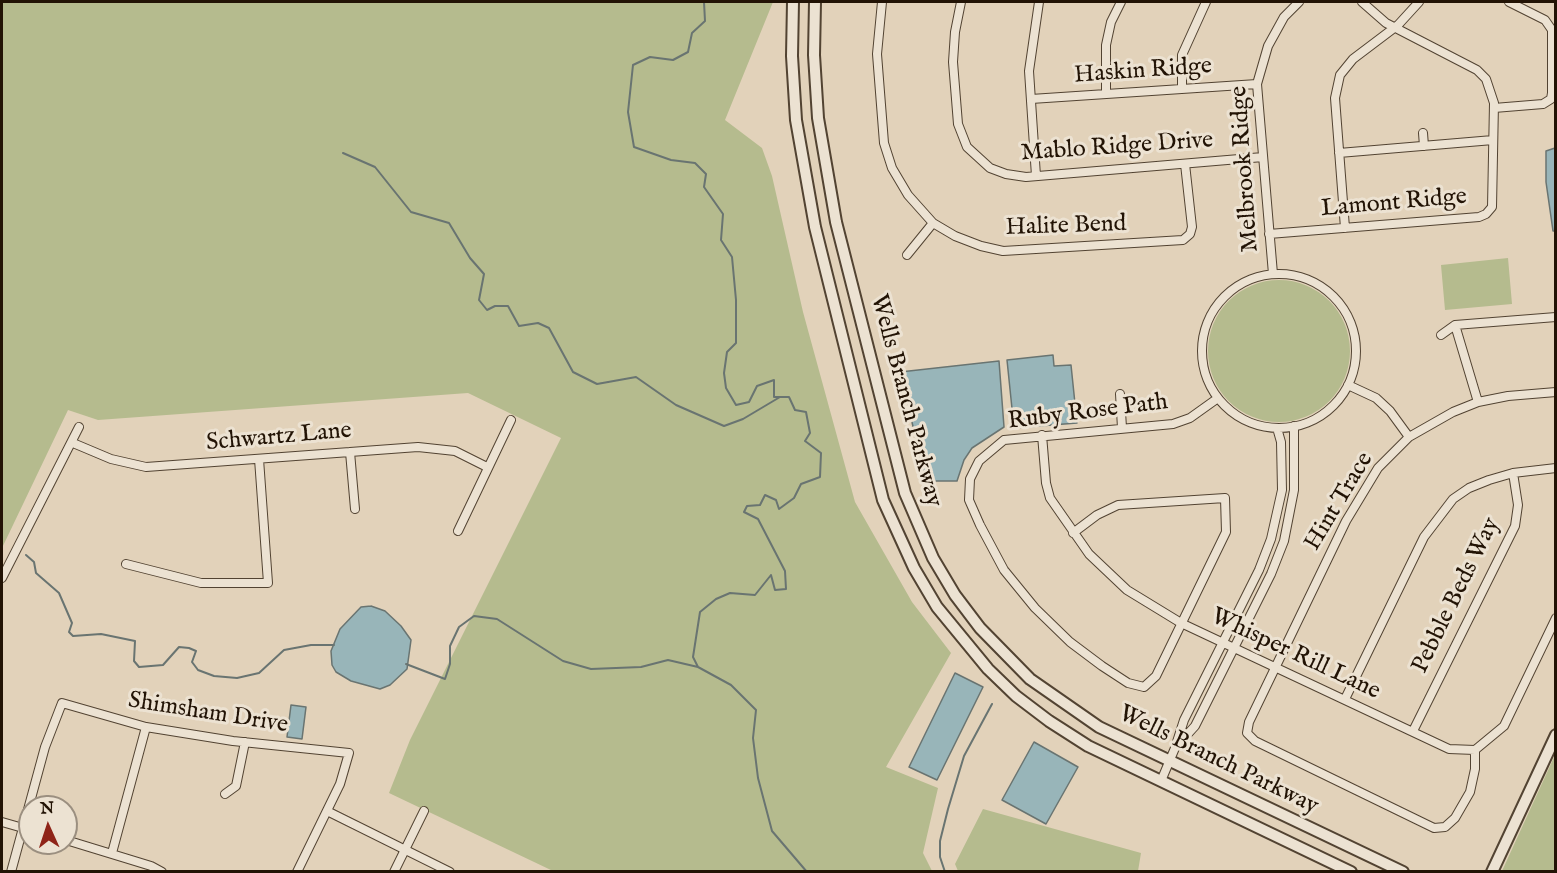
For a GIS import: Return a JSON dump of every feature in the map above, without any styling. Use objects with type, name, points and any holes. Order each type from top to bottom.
[{"type":"street","name":"Wells Branch Parkway","points":[[793,2],[792,56],[805,183],[883,500],[897,533],[937,607],[963,642],[1016,696],[1088,746],[1351,872]]},
{"type":"street","name":"Wells Branch Parkway","points":[[815,2],[814,55],[818,118],[827,179],[904,493],[917,525],[955,595],[980,628],[1030,679],[1099,727],[1403,872]]},
{"type":"street","name":"Halite Bend","points":[[882,2],[877,54],[884,143],[892,168],[903,186],[933,223],[972,243],[1003,251],[1183,240],[1190,234],[1192,227],[1185,164]]},
{"type":"street","name":"Mablo Ridge Drive","points":[[961,2],[955,32],[953,62],[956,108],[961,135],[974,156],[990,168],[1006,174],[1036,176],[1263,157]]},
{"type":"street","points":[[1036,176],[1030,52],[1039,2]]},
{"type":"street","points":[[1106,94],[1106,45],[1112,22],[1121,2]]},
{"type":"street","points":[[1182,89],[1182,55],[1206,2]]},
{"type":"street","name":"Melbrook Ridge","points":[[1273,274],[1257,84],[1268,46],[1284,17],[1299,2]]},
{"type":"street","points":[[1362,2],[1395,28],[1477,70],[1490,87],[1494,108],[1543,104],[1551,99],[1552,93],[1552,30],[1545,20],[1509,2]]},
{"type":"street","points":[[1345,228],[1335,98],[1340,75],[1353,59],[1395,28],[1419,2]]},
{"type":"street","name":"Haskin Ridge","points":[[1031,99],[1257,84]]},
{"type":"street","name":"Lamont Ridge","points":[[1269,234],[1486,214],[1493,201],[1494,108]]},
{"type":"street","points":[[1423,133],[1424,146]]},
{"type":"street","points":[[1339,153],[1493,140]]},
{"type":"street","points":[[907,255],[933,223]]},
{"type":"street","points":[[1273,274],[1287,274],[1314,283],[1326,290],[1345,311],[1353,331],[1356,352],[1348,385],[1327,411],[1313,420],[1277,428],[1250,422],[1233,412],[1218,398],[1211,387],[1203,363],[1203,338],[1206,326],[1218,303],[1237,286],[1273,274]]},
{"type":"street","points":[[1441,335],[1455,326],[1556,317]]},
{"type":"street","points":[[1455,326],[1478,402]]},
{"type":"street","points":[[1348,385],[1376,398],[1390,411],[1409,437]]},
{"type":"street","name":"Hint Trace","points":[[1475,750],[1475,769],[1470,792],[1455,818],[1445,827],[1434,828],[1256,741],[1247,733],[1250,722],[1351,513],[1378,468],[1409,437],[1433,422],[1478,402],[1508,396],[1556,392]]},
{"type":"street","points":[[1120,394],[1122,429]]},
{"type":"street","name":"Ruby Rose Path","points":[[1181,623],[1156,676],[1144,687],[1128,683],[1102,666],[1070,642],[1035,608],[1004,570],[969,500],[970,478],[979,461],[1004,440],[1173,424],[1190,418],[1218,398]]},
{"type":"street","points":[[458,531],[511,420]]},
{"type":"street","points":[[1175,748],[1195,726],[1271,574],[1287,531],[1294,490],[1294,426]]},
{"type":"street","points":[[2,578],[73,443],[79,427]]},
{"type":"street","points":[[1161,781],[1184,720],[1259,570],[1279,512],[1282,458],[1277,428]]},
{"type":"street","name":"Whisper Rill Lane","points":[[1042,435],[1048,490],[1089,554],[1127,590],[1181,623],[1449,749],[1475,750]]},
{"type":"street","name":"Schwartz Lane","points":[[73,443],[111,459],[146,467],[432,447],[455,451],[488,467]]},
{"type":"street","points":[[350,452],[355,508]]},
{"type":"street","points":[[126,564],[201,583],[268,583],[259,459]]},
{"type":"street","points":[[1345,699],[1424,537],[1453,500],[1469,488],[1513,473],[1556,468]]},
{"type":"street","name":"Pebble Beds Way","points":[[1413,731],[1515,526],[1518,505],[1513,473]]},
{"type":"street","points":[[1074,532],[1097,515],[1118,505],[1225,498],[1226,532],[1181,623]]},
{"type":"street","points":[[1475,750],[1504,726],[1556,618]]},
{"type":"street","name":"Shimsham Drive","points":[[34,795],[45,747],[62,703],[146,727],[245,742],[349,753],[340,784],[327,811]]},
{"type":"street","points":[[112,854],[146,727]]},
{"type":"street","points":[[1492,872],[1556,735]]},
{"type":"street","points":[[225,794],[236,786],[245,742]]},
{"type":"street","points":[[297,872],[327,811],[450,872]]},
{"type":"street","points":[[394,872],[424,811]]},
{"type":"street","points":[[2,822],[18,827]]},
{"type":"street","points":[[78,844],[151,866],[162,872]]},
{"type":"street","points":[[11,872],[18,852]]},
{"type":"green space","points":[[2,2],[773,2],[725,120],[762,148],[772,176],[803,312],[855,502],[912,602],[951,653],[886,767],[938,788],[923,853],[932,871],[553,871],[389,793],[410,740],[561,438],[468,393],[98,420],[68,410],[2,548]]},
{"type":"green space","points":[[1508,258],[1512,304],[1445,310],[1441,265]]},
{"type":"green space","points":[[1279,280],[1306,285],[1329,301],[1345,324],[1350,351],[1345,378],[1329,401],[1306,417],[1279,422],[1252,417],[1229,401],[1213,378],[1208,351],[1213,324],[1229,301],[1252,285]]},
{"type":"green space","points":[[1555,755],[1555,871],[1502,871]]},
{"type":"green space","points":[[983,809],[1141,853],[1138,871],[958,871],[955,864]]},
{"type":"water","points":[[1555,148],[1556,231],[1553,231],[1546,182],[1546,151]]},
{"type":"water","points":[[1053,355],[1054,366],[1071,365],[1077,423],[1014,428],[1007,360]]},
{"type":"water","points":[[999,361],[1004,427],[972,448],[964,460],[957,481],[926,481],[900,372]]},
{"type":"water","points":[[371,606],[385,611],[401,626],[411,640],[407,669],[390,685],[380,689],[351,681],[336,672],[332,665],[331,651],[340,629],[361,607]]},
{"type":"water","points":[[955,673],[983,687],[937,780],[909,767]]},
{"type":"water","points":[[291,705],[306,707],[302,739],[287,737]]},
{"type":"water","points":[[1034,742],[1078,767],[1046,824],[1002,800]]},
{"type":"waterway","points":[[704,2],[705,21],[692,33],[688,52],[673,60],[650,57],[633,65],[628,112],[634,147],[671,160],[695,163],[706,174],[704,187],[723,214],[721,240],[732,257],[736,300],[736,343],[727,352],[724,373],[726,388],[736,405],[749,402],[757,386],[774,380],[774,397],[789,397],[795,410],[806,412],[810,433],[805,441],[821,453],[820,477],[801,484],[794,498],[779,509],[776,500],[765,495],[760,505],[747,506],[744,512],[758,519],[785,571],[786,589],[775,590],[771,575],[755,595],[730,593],[716,599],[700,612],[693,657],[698,667],[731,685],[756,710],[753,738],[758,778],[772,831],[807,872]]},
{"type":"waterway","points":[[343,153],[375,167],[411,212],[449,223],[470,258],[484,274],[479,300],[487,310],[495,306],[508,306],[519,326],[538,323],[549,328],[573,372],[597,384],[636,377],[676,405],[724,426],[743,419],[780,397]]},
{"type":"waterway","points":[[26,555],[34,562],[36,573],[59,593],[72,623],[69,632],[73,636],[101,634],[135,641],[134,661],[139,667],[163,665],[179,647],[189,648],[196,651],[192,662],[198,670],[214,676],[237,678],[259,673],[284,650],[311,645],[334,645]]},
{"type":"waterway","points":[[406,664],[445,679],[450,664],[450,646],[459,627],[474,616],[497,619],[563,661],[591,669],[641,667],[668,660],[698,667]]},
{"type":"waterway","points":[[945,872],[940,857],[940,841],[948,809],[964,756],[992,704]]}]
